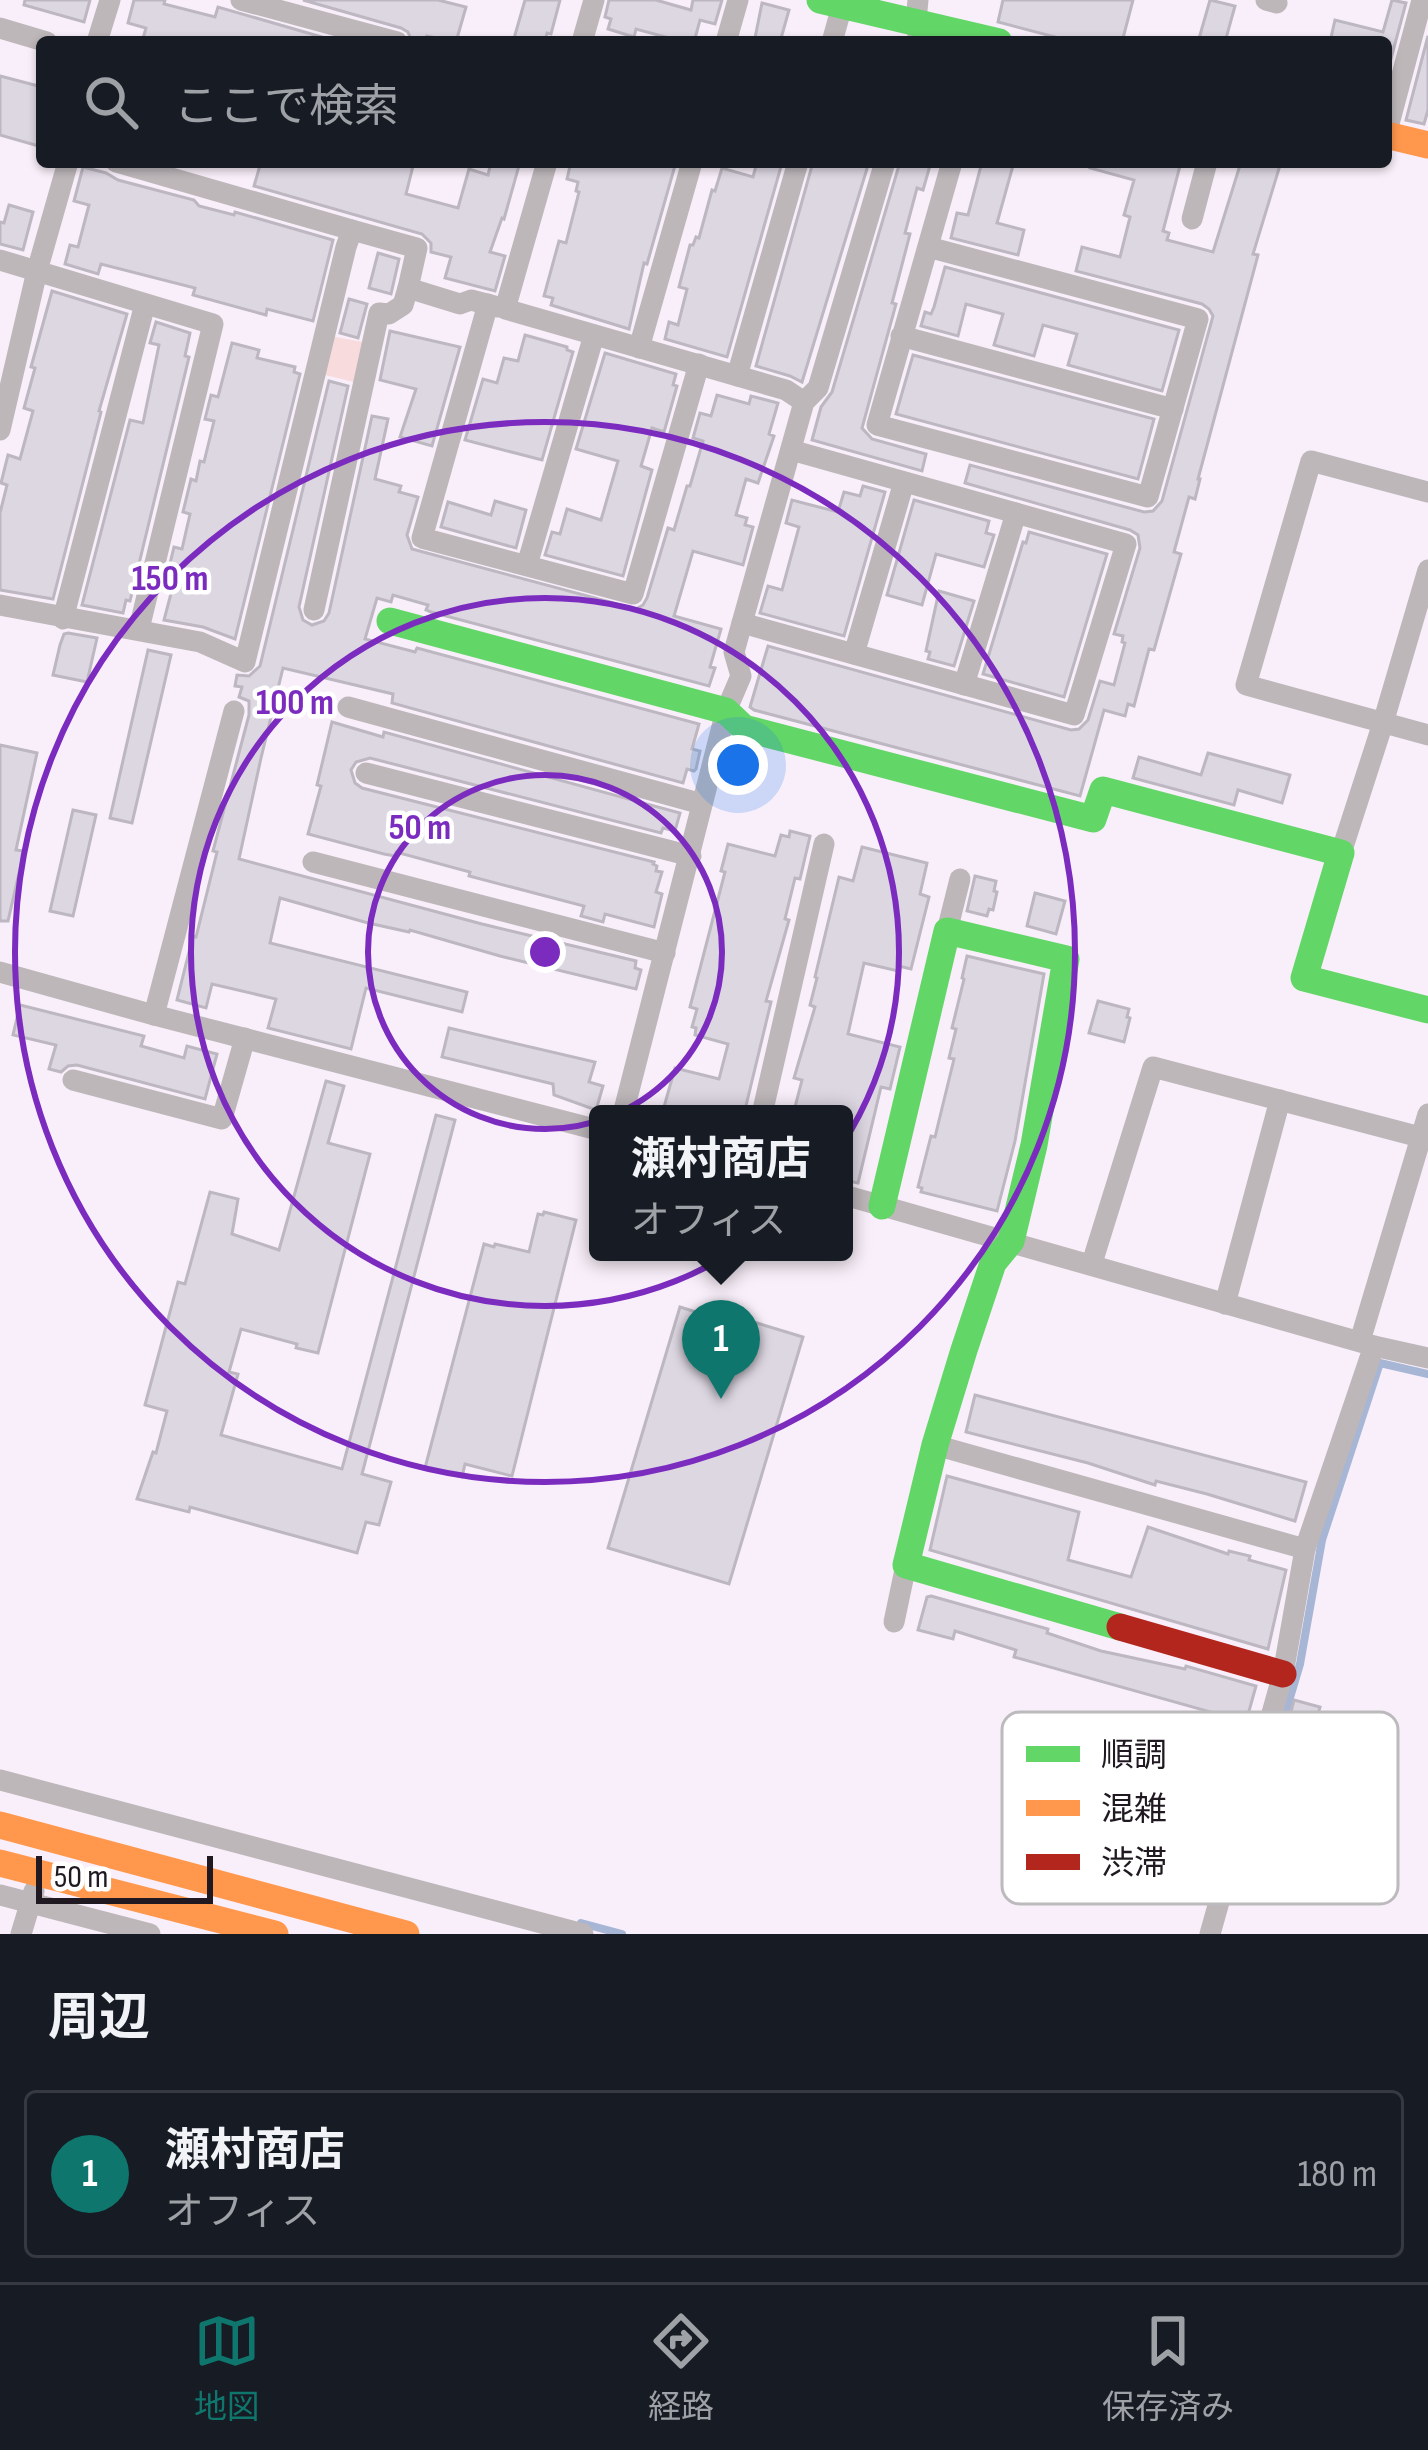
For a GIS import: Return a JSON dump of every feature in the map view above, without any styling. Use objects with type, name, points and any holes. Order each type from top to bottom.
[{"type":"main road","points":[[831,3],[974,36]]},
{"type":"main road","points":[[1392,136],[1428,145]]},
{"type":"main road","points":[[390,621],[726,711],[744,728],[1093,819],[1103,790],[1341,853],[1304,978],[1428,1010]]},
{"type":"main road","points":[[882,1206],[947,931],[1066,958],[1034,1145],[1011,1241],[993,1263],[935,1445],[906,1565],[1283,1674]]},
{"type":"main road","points":[[0,1825],[406,1934]]},
{"type":"main road","points":[[0,1863],[275,1934]]},
{"type":"street","points":[[99,36],[110,0]]},
{"type":"street","points":[[241,0],[375,36]]},
{"type":"street","points":[[584,36],[594,0]]},
{"type":"street","points":[[728,36],[738,0]]},
{"type":"street","points":[[1392,112],[1422,0]]},
{"type":"street","points":[[831,3],[832,36]]},
{"type":"street","points":[[0,28],[36,39]]},
{"type":"street","points":[[0,430],[3,403],[66,168]]},
{"type":"street","points":[[137,168],[417,248],[403,305],[389,314],[380,313],[314,610]]},
{"type":"street","points":[[545,168],[422,538],[633,594],[699,364]]},
{"type":"street","points":[[640,348],[690,168]]},
{"type":"street","points":[[737,376],[796,168]]},
{"type":"street","points":[[625,1105],[726,711],[741,676],[734,652],[804,402],[818,388],[883,168]]},
{"type":"street","points":[[928,247],[1198,319],[1148,497],[877,425],[950,168]]},
{"type":"street","points":[[1192,219],[1205,168]]},
{"type":"street","points":[[1,611],[139,629],[200,642],[245,662],[352,230]]},
{"type":"street","points":[[0,260],[213,324],[139,629]]},
{"type":"street","points":[[408,288],[460,304],[471,300],[496,306],[699,364],[786,390],[804,402]]},
{"type":"street","points":[[63,619],[145,304]]},
{"type":"street","points":[[527,565],[594,335]]},
{"type":"street","points":[[901,336],[1173,409]]},
{"type":"street","points":[[742,623],[1074,715],[1126,544],[790,450]]},
{"type":"street","points":[[1428,492],[1311,461],[1246,685],[1428,735]]},
{"type":"street","points":[[854,654],[904,482]]},
{"type":"street","points":[[964,685],[1016,513]]},
{"type":"street","points":[[1341,853],[1428,570]]},
{"type":"street","points":[[348,707],[702,804]]},
{"type":"street","points":[[154,1015],[234,711]]},
{"type":"street","points":[[366,773],[691,856]]},
{"type":"street","points":[[764,1105],[824,844]]},
{"type":"street","points":[[314,862],[665,953]]},
{"type":"street","points":[[947,931],[960,879]]},
{"type":"street","points":[[0,972],[589,1128]]},
{"type":"street","points":[[73,1080],[222,1119],[245,1038]]},
{"type":"street","points":[[1092,1263],[1153,1067],[1420,1137]]},
{"type":"street","points":[[1225,1304],[1280,1100]]},
{"type":"street","points":[[1272,1712],[1305,1549],[1367,1344],[1428,1114]]},
{"type":"street","points":[[853,1198],[1428,1358]]},
{"type":"street","points":[[935,1445],[1305,1549]]},
{"type":"street","points":[[894,1622],[906,1565]]},
{"type":"street","points":[[0,1780],[583,1934]]},
{"type":"street","points":[[21,1934],[48,1838]]},
{"type":"street","points":[[0,1895],[150,1934]]},
{"type":"street","points":[[1210,1934],[1218,1904]]},
{"type":"shaded area","points":[[330,336],[363,342],[354,382],[321,374]]},
{"type":"building","points":[[25,0],[90,0],[84,22],[24,5]]},
{"type":"building","points":[[134,0],[165,0],[164,4],[215,17],[218,7],[318,36],[144,36],[146,28],[128,23]]},
{"type":"building","points":[[303,0],[438,0],[466,7],[458,36],[410,36],[401,28]]},
{"type":"building","points":[[525,0],[560,0],[551,34],[515,36]]},
{"type":"building","points":[[609,0],[656,0],[691,10],[693,0],[722,0],[715,24],[700,20],[696,36],[662,36],[636,29],[631,36],[608,29],[611,19],[605,17]]},
{"type":"building","points":[[1003,0],[1133,0],[1124,36],[1051,36],[998,22]]},
{"type":"building","points":[[1210,0],[1235,6],[1227,36],[1200,36]]},
{"type":"building","points":[[1392,0],[1406,3],[1392,55],[1392,36],[1331,36],[1335,20],[1383,32]]},
{"type":"building","points":[[762,3],[789,10],[782,36],[755,36]]},
{"type":"building","points":[[1428,36],[1428,110],[1424,124],[1406,120]]},
{"type":"building","points":[[0,76],[36,85],[36,145],[0,135]]},
{"type":"building","points":[[83,168],[87,168],[194,200],[199,206],[333,240],[313,321],[267,309],[266,315],[193,295],[195,288],[101,264],[98,274],[65,264],[70,245],[78,247],[89,205],[74,201]]},
{"type":"building","points":[[259,168],[412,168],[406,194],[458,208],[469,169],[488,175],[490,168],[518,168],[490,252],[505,256],[495,291],[445,278],[451,257],[431,252],[431,243],[422,234],[254,186]]},
{"type":"building","points":[[570,168],[674,168],[629,329],[551,305],[553,298],[544,296],[559,241],[566,243],[579,192],[578,182],[567,179]]},
{"type":"building","points":[[722,168],[753,177],[755,168],[781,168],[727,357],[665,339],[669,322],[678,325],[687,289],[679,287],[690,245],[699,238]]},
{"type":"building","points":[[811,168],[867,168],[802,382],[756,366]]},
{"type":"building","points":[[898,168],[929,168],[923,190],[917,188],[905,233],[910,234],[892,303],[896,304],[862,428],[872,439],[926,454],[922,471],[812,440],[821,407],[832,392]]},
{"type":"building","points":[[980,168],[1012,168],[997,223],[1024,230],[1018,255],[951,238],[957,213],[968,215]]},
{"type":"building","points":[[1090,168],[1179,168],[1163,231],[1169,233],[1167,240],[1213,252],[1239,168],[1279,168],[1253,254],[1258,255],[1195,499],[1189,497],[1174,552],[1181,554],[1154,650],[1149,649],[1134,706],[1128,704],[1125,716],[1104,710],[1080,796],[754,710],[750,707],[768,646],[1071,730],[1088,720],[1100,681],[1114,685],[1125,643],[1123,636],[1114,634],[1140,548],[1138,535],[965,483],[970,465],[1144,512],[1153,511],[1162,501],[1213,316],[1202,304],[1076,271],[1082,247],[1120,257],[1134,180]]},
{"type":"building","points":[[9,205],[33,212],[23,250],[0,244],[0,222],[4,223]]},
{"type":"building","points":[[378,253],[399,259],[391,294],[369,288]]},
{"type":"building","points":[[945,267],[1179,330],[1162,391],[1068,365],[1077,334],[1043,325],[1034,356],[994,345],[1003,314],[966,304],[958,336],[921,326],[925,312],[931,314],[934,307]]},
{"type":"building","points":[[52,291],[127,314],[53,599],[0,590],[0,513],[7,485],[1,483],[8,455],[20,459],[33,411],[24,408]]},
{"type":"building","points":[[349,299],[367,304],[358,338],[340,333]]},
{"type":"building","points":[[156,322],[190,333],[185,356],[189,357],[130,601],[126,600],[123,613],[82,605],[130,420],[143,423],[159,345],[150,343]]},
{"type":"building","points":[[390,331],[460,347],[432,446],[400,437],[416,389],[380,380]]},
{"type":"building","points":[[525,335],[573,352],[542,460],[465,440],[483,379],[497,383],[504,358],[518,361]]},
{"type":"building","points":[[232,343],[259,350],[257,358],[295,367],[294,372],[300,374],[235,639],[164,620],[173,586],[165,584],[174,547],[182,549],[190,514],[183,512],[191,479],[196,481],[200,461],[204,462],[214,421],[205,419],[211,395],[218,397]]},
{"type":"building","points":[[605,353],[676,374],[673,385],[677,386],[664,432],[652,428],[641,466],[652,470],[623,576],[545,555],[552,532],[560,534],[567,509],[601,520],[618,461],[576,449]]},
{"type":"building","points":[[913,355],[1154,419],[1138,479],[896,414]]},
{"type":"building","points":[[329,381],[348,386],[299,607],[303,620],[312,625],[324,621],[329,613],[372,416],[388,419],[375,479],[418,497],[407,535],[412,549],[636,609],[647,598],[668,528],[674,530],[690,486],[703,441],[693,438],[700,413],[711,416],[717,395],[749,404],[751,396],[778,403],[769,434],[774,436],[758,483],[746,479],[736,515],[747,518],[745,525],[753,527],[743,565],[693,551],[674,616],[721,629],[709,686],[431,612],[426,610],[428,605],[393,595],[391,602],[377,598],[365,639],[415,652],[417,648],[699,724],[692,749],[700,751],[696,769],[687,769],[683,783],[392,703],[393,694],[283,668],[261,758],[239,859],[636,961],[635,968],[641,970],[636,989],[280,898],[270,943],[467,992],[462,1012],[366,988],[351,1049],[268,1028],[276,999],[212,984],[206,1008],[177,1000],[249,715],[249,701],[239,697],[242,687],[235,686],[237,675],[249,676],[260,666]]},
{"type":"building","points":[[863,486],[885,492],[844,636],[760,613],[768,586],[782,590],[799,527],[786,523],[792,500],[838,512],[844,492],[860,496]]},
{"type":"building","points":[[914,500],[989,521],[986,533],[994,535],[984,567],[936,554],[922,605],[887,595]]},
{"type":"building","points":[[495,501],[526,510],[516,548],[441,527],[448,502],[491,515]]},
{"type":"building","points":[[1029,532],[1107,554],[1064,697],[983,674]]},
{"type":"building","points":[[939,591],[974,601],[954,666],[928,659],[930,652],[926,651]]},
{"type":"building","points":[[68,633],[97,638],[87,682],[53,675]]},
{"type":"building","points":[[148,650],[171,655],[132,823],[110,818]]},
{"type":"building","points":[[332,722],[680,813],[675,831],[663,828],[661,833],[370,758],[356,762],[351,770],[362,788],[654,862],[656,871],[662,872],[656,892],[662,894],[654,927],[605,914],[603,922],[581,916],[584,906],[396,852],[395,856],[384,854],[308,834]]},
{"type":"building","points":[[0,745],[37,753],[16,850],[24,851],[8,921],[0,921]]},
{"type":"building","points":[[1208,753],[1290,775],[1282,803],[1238,790],[1234,805],[1133,778],[1139,757],[1201,775]]},
{"type":"building","points":[[73,810],[96,815],[73,916],[50,911]]},
{"type":"building","points":[[790,831],[810,836],[785,919],[789,920],[766,1001],[771,1002],[746,1105],[665,1105],[675,1068],[719,1079],[728,1044],[695,1035],[692,1027],[697,1009],[690,1007],[728,844],[775,856],[781,835],[789,837]]},
{"type":"building","points":[[862,847],[927,863],[920,894],[929,897],[911,969],[899,966],[898,971],[864,963],[848,1034],[900,1047],[890,1089],[881,1087],[858,1183],[853,1182],[853,1105],[796,1105],[802,1080],[794,1078],[815,1007],[810,1005],[815,977],[839,877],[853,881]]},
{"type":"building","points":[[975,876],[996,881],[993,910],[987,916],[967,911]]},
{"type":"building","points":[[1035,893],[1065,901],[1056,934],[1027,926]]},
{"type":"building","points":[[967,956],[1044,974],[1015,1141],[997,1211],[921,1192],[918,1187],[954,1059],[949,1058],[956,1029],[952,1028]]},
{"type":"building","points":[[1098,1001],[1129,1009],[1124,1042],[1089,1033]]},
{"type":"building","points":[[20,1005],[144,1036],[141,1046],[184,1058],[187,1046],[217,1054],[205,1099],[77,1065],[61,1072],[49,1069],[56,1045],[13,1035]]},
{"type":"building","points":[[449,1028],[595,1062],[589,1082],[603,1086],[597,1105],[589,1108],[554,1095],[553,1084],[442,1057]]},
{"type":"building","points":[[326,1081],[344,1086],[328,1143],[370,1154],[318,1353],[241,1329],[229,1372],[238,1374],[221,1435],[342,1469],[436,1115],[455,1120],[362,1474],[391,1482],[379,1525],[366,1522],[357,1553],[190,1507],[189,1512],[137,1499],[167,1411],[145,1405],[178,1282],[185,1284],[210,1192],[238,1199],[232,1234],[279,1250]]},
{"type":"building","points":[[538,1214],[576,1220],[512,1476],[465,1464],[462,1477],[425,1468],[484,1244],[529,1252]]},
{"type":"building","points":[[680,1307],[712,1317],[714,1310],[803,1337],[729,1584],[608,1548]]},
{"type":"building","points":[[975,1395],[1306,1482],[1295,1521],[966,1432]]},
{"type":"building","points":[[947,1476],[1079,1512],[1068,1560],[1131,1577],[1148,1527],[1286,1570],[1268,1649],[930,1550]]},
{"type":"building","points":[[927,1597],[1048,1629],[1047,1633],[1101,1651],[1186,1666],[1256,1686],[1249,1712],[1210,1712],[1014,1657],[1016,1650],[955,1631],[953,1639],[918,1630]]},
{"type":"building","points":[[1294,1700],[1320,1707],[1319,1712],[1291,1712]]},
{"type":"waterway","points":[[1286,1712],[1300,1664],[1322,1540],[1380,1363],[1428,1374]]},
{"type":"waterway","points":[[581,1923],[622,1934]]},
{"type":"traffic: fast","points":[[820,0],[973,36]]},
{"type":"traffic: fast","points":[[390,621],[726,711],[744,728],[1093,819],[1103,790],[1341,853],[1304,978],[1428,1010]]},
{"type":"traffic: fast","points":[[882,1206],[947,931],[1066,959],[1034,1145],[1011,1241],[993,1263],[964,1350],[906,1565],[1120,1627]]},
{"type":"traffic: slow","points":[[1392,136],[1428,145]]},
{"type":"traffic: slow","points":[[0,1825],[406,1934]]},
{"type":"traffic: slow","points":[[0,1863],[275,1934]]},
{"type":"traffic: jam","points":[[1120,1627],[1283,1674]]},
{"type":"place","name":"瀬村商店","points":[[721,1399]]}]
